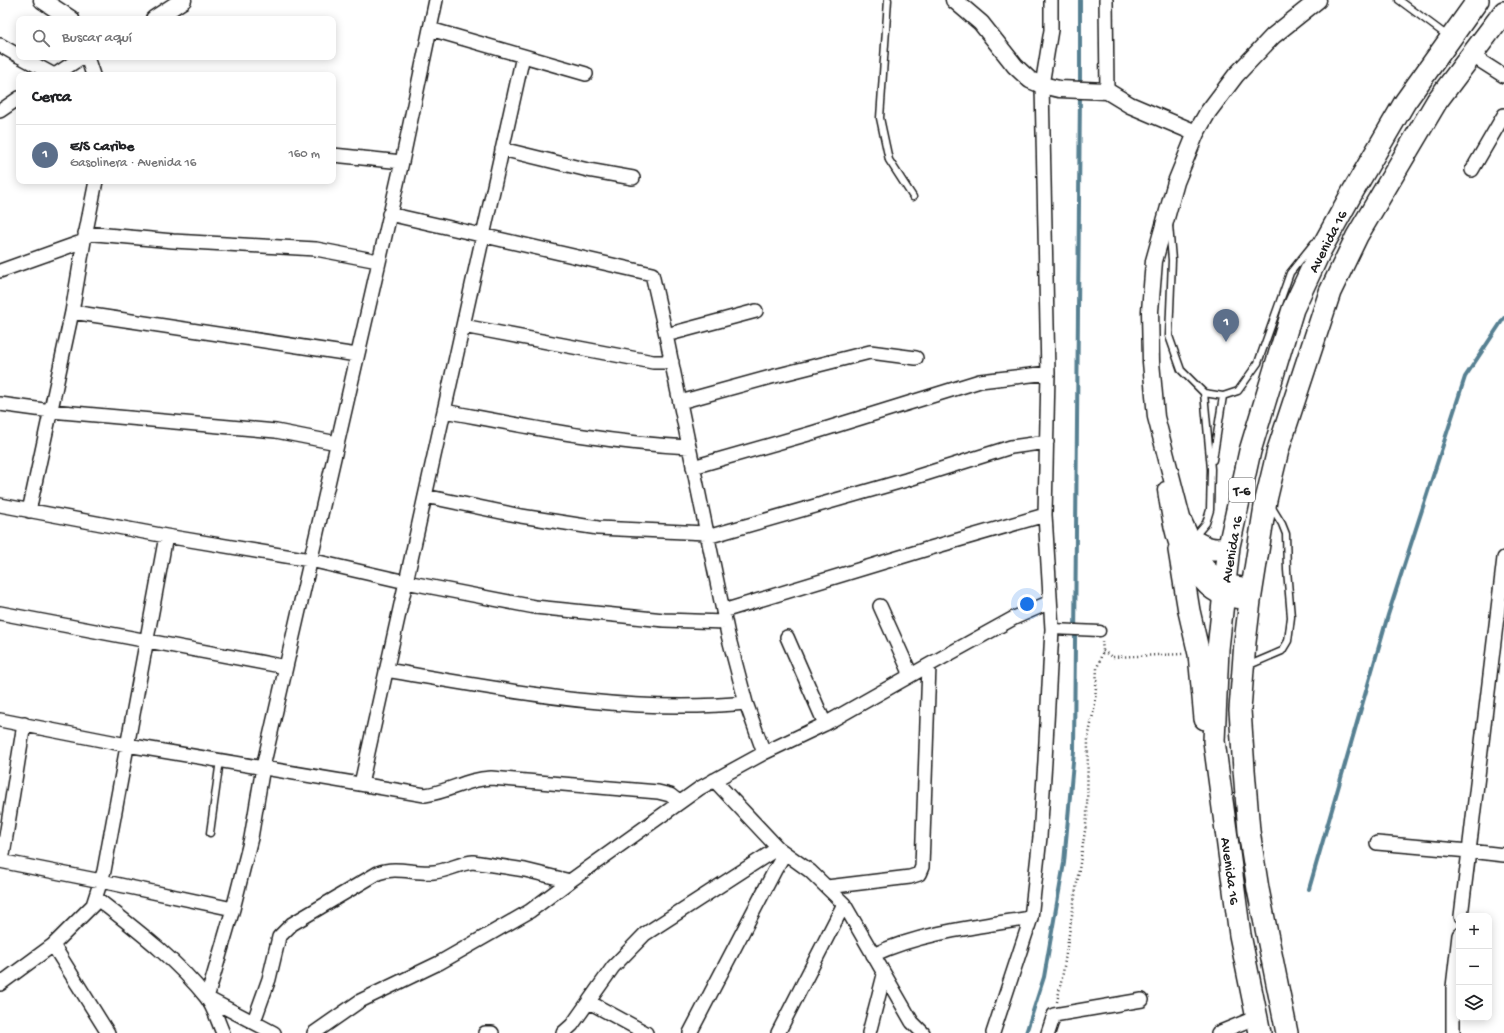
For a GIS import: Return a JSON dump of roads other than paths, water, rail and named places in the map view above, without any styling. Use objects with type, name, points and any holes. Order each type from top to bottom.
[{"type":"highway","name":"Avenida 16","points":[[1258,1025],[1240,935],[1214,741],[1218,649],[1229,546],[1250,451],[1293,309],[1320,251],[1405,102],[1478,0]]},
{"type":"highway","name":"Avenida 16","points":[[1286,1033],[1258,889],[1249,830],[1240,710],[1251,594],[1266,500],[1278,450],[1330,292],[1357,236],[1437,101],[1504,12]]},
{"type":"highway","points":[[1185,545],[1224,549],[1229,546]]},
{"type":"highway","name":"T-6","points":[[1185,545],[1189,611],[1199,654],[1204,716],[1214,741]]},
{"type":"street","points":[[42,0],[66,16]]},
{"type":"street","points":[[159,16],[183,0]]},
{"type":"street","points":[[207,998],[233,909],[251,838],[263,767],[378,261],[402,162],[436,0]]},
{"type":"street","points":[[954,0],[981,22],[1015,66],[1030,80],[1042,85],[1059,89],[1101,91],[1196,133]]},
{"type":"street","points":[[993,1033],[1031,918],[1040,838],[1052,629],[1045,515],[1048,372],[1042,85],[1051,30],[1051,0]]},
{"type":"street","points":[[1101,91],[1106,0]]},
{"type":"street","points":[[1251,594],[1224,590],[1206,567],[1185,545],[1182,518],[1155,409],[1151,362],[1150,310],[1154,261],[1176,182],[1196,133],[1208,112],[1236,75],[1273,36],[1318,0]]},
{"type":"street","points":[[430,29],[586,74]]},
{"type":"street","points":[[0,45],[16,54]]},
{"type":"street","points":[[1471,55],[1504,76]]},
{"type":"street","points":[[361,784],[523,56]]},
{"type":"street","points":[[27,60],[49,72]]},
{"type":"street","points":[[59,72],[77,60]]},
{"type":"street","points":[[88,60],[92,72]]},
{"type":"street","points":[[0,111],[16,100]]},
{"type":"street","points":[[1472,170],[1504,115]]},
{"type":"street","points":[[502,149],[588,170],[633,178]]},
{"type":"street","points":[[336,155],[402,162]]},
{"type":"street","points":[[29,511],[72,312],[84,237],[95,184]]},
{"type":"street","points":[[389,214],[652,274],[672,362],[724,616],[746,703],[764,753]]},
{"type":"street","points":[[0,271],[84,237],[316,249],[378,261]]},
{"type":"street","points":[[666,335],[756,311]]},
{"type":"street","points":[[72,312],[357,355]]},
{"type":"street","points":[[463,326],[653,362],[672,362]]},
{"type":"street","points":[[680,402],[870,352],[916,358]]},
{"type":"street","points":[[693,467],[812,433],[980,381],[1048,372]]},
{"type":"street","points":[[0,404],[51,411],[276,431],[337,443]]},
{"type":"street","points":[[444,411],[590,438],[658,446],[689,447]]},
{"type":"street","points":[[425,496],[522,516],[598,528],[707,535],[906,480],[1011,447],[1047,442]]},
{"type":"street","points":[[0,505],[166,536],[310,560],[406,582],[536,606],[664,620],[724,616],[927,548],[1045,515]]},
{"type":"street","points":[[0,984],[53,945],[93,906],[96,898],[101,881],[166,536]]},
{"type":"street","points":[[1461,913],[1504,558]]},
{"type":"street","points":[[314,1033],[360,1001],[439,963],[530,911],[679,802],[714,780],[764,753],[825,724],[1014,618],[1050,602]]},
{"type":"street","points":[[880,606],[911,675]]},
{"type":"street","points":[[0,613],[286,667]]},
{"type":"street","points":[[1052,629],[1100,631]]},
{"type":"street","points":[[787,637],[825,724]]},
{"type":"street","points":[[827,887],[910,877],[919,874],[922,867],[928,665]]},
{"type":"street","points":[[386,670],[527,693],[622,705],[714,706],[746,703]]},
{"type":"street","points":[[0,720],[127,745],[426,795],[438,794],[478,778],[491,778],[658,792],[670,795],[679,802]]},
{"type":"street","points":[[24,724],[1,861],[233,909]]},
{"type":"street","points":[[714,780],[782,851],[810,871],[844,904],[912,1022],[923,1033]]},
{"type":"street","points":[[1377,843],[1504,855]]},
{"type":"street","points":[[563,1033],[572,1025],[613,967],[645,934],[782,851]]},
{"type":"street","points":[[690,1033],[774,870],[782,851]]},
{"type":"street","points":[[254,1021],[268,979],[279,937],[292,924],[386,869],[433,873],[466,862],[473,862],[525,870],[570,881]]},
{"type":"street","points":[[96,898],[177,966],[207,998],[223,1033]]},
{"type":"street","points":[[778,1033],[844,904]]},
{"type":"street","points":[[873,954],[891,946],[958,930],[1031,918]]},
{"type":"street","points":[[53,945],[108,1033]]},
{"type":"street","points":[[1453,1033],[1453,987],[1457,949]]},
{"type":"street","points":[[0,970],[13,975]]},
{"type":"street","points":[[869,1033],[884,975]]},
{"type":"street","points":[[207,998],[254,1021],[274,1033]]},
{"type":"street","points":[[1048,1033],[1054,1015],[1142,1000]]},
{"type":"street","points":[[589,1002],[646,1033]]},
{"type":"street","points":[[1218,1033],[1258,1025]]},
{"type":"street","points":[[485,1033],[492,1033]]},
{"type":"lane","points":[[888,0],[880,118],[889,160],[913,197]]},
{"type":"lane","points":[[1399,0],[1450,38]]},
{"type":"lane","points":[[1168,214],[1172,260],[1170,336],[1181,370],[1204,393],[1223,396],[1238,391],[1258,363],[1290,273],[1343,209]]},
{"type":"lane","points":[[1185,545],[1206,523],[1210,510],[1211,469],[1204,393]]},
{"type":"lane","points":[[1211,469],[1223,396]]},
{"type":"lane","points":[[1244,668],[1282,651],[1288,641],[1291,617],[1286,534],[1282,524],[1266,500]]},
{"type":"lane","points":[[210,834],[220,760]]},
{"type":"waterway","points":[[1080,0],[1080,86]]},
{"type":"waterway","points":[[1026,1033],[1044,977],[1064,863],[1074,751],[1080,92]]},
{"type":"waterway","points":[[1309,889],[1388,615],[1465,377],[1504,318]]},
{"type":"place","name":"E/S Caribe","points":[[1226,342]]}]
